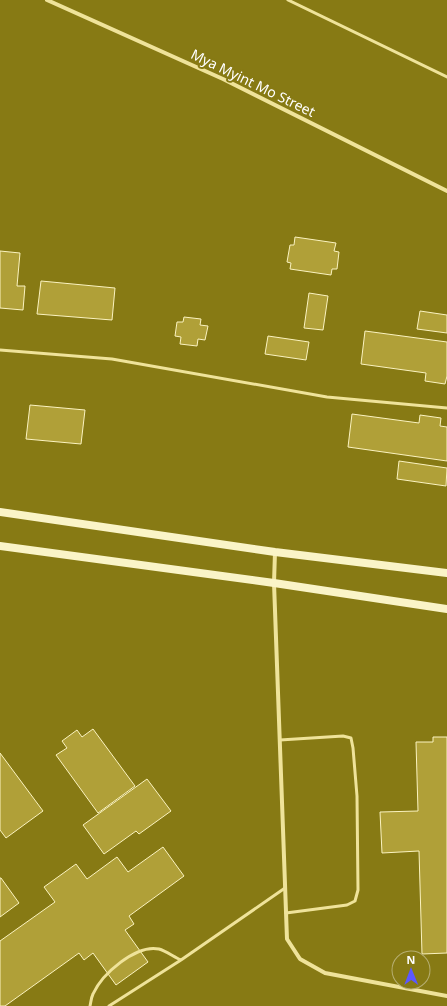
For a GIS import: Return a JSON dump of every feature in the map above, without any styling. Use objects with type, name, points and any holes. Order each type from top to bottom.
[{"type":"main road","points":[[0,512],[275,552],[447,573]]},
{"type":"main road","points":[[0,546],[274,582],[447,609]]},
{"type":"street","name":"Mya Myint Mo Street","points":[[47,0],[223,79],[447,191]]},
{"type":"street","points":[[275,552],[274,582],[288,939],[300,959],[325,973],[447,996]]},
{"type":"lane","points":[[288,0],[447,77]]},
{"type":"lane","points":[[0,350],[112,359],[327,397],[447,408]]},
{"type":"lane","points":[[280,740],[343,736],[351,738],[357,796],[358,890],[355,901],[347,905],[286,913]]},
{"type":"lane","points":[[109,1006],[181,960],[285,888]]},
{"type":"lane","points":[[90,1006],[93,994],[105,976],[122,960],[145,950],[159,949],[181,960]]},
{"type":"building","points":[[295,237],[336,243],[334,251],[339,252],[337,269],[332,269],[331,275],[290,269],[291,263],[287,262],[290,245],[294,245]]},
{"type":"building","points":[[0,251],[20,253],[17,286],[25,286],[23,310],[0,308]]},
{"type":"building","points":[[41,281],[115,288],[112,320],[37,314]]},
{"type":"building","points":[[309,293],[328,296],[323,330],[304,328]]},
{"type":"building","points":[[420,311],[447,315],[447,333],[417,329]]},
{"type":"building","points":[[184,317],[201,319],[200,325],[208,326],[205,340],[198,339],[197,346],[180,344],[181,337],[175,336],[177,322],[183,322]]},
{"type":"building","points":[[365,331],[447,342],[447,376],[445,384],[425,381],[426,373],[361,364]]},
{"type":"building","points":[[268,336],[309,342],[306,360],[265,354]]},
{"type":"building","points":[[30,405],[85,410],[81,444],[26,439]]},
{"type":"building","points":[[352,414],[419,423],[420,415],[441,418],[440,426],[447,427],[447,461],[348,447]]},
{"type":"building","points":[[399,461],[447,468],[446,486],[397,479]]},
{"type":"building","points":[[93,729],[135,786],[98,813],[56,755],[67,748],[62,741],[77,730],[82,737]]},
{"type":"building","points":[[433,737],[447,737],[447,953],[431,954],[431,950],[422,950],[419,851],[382,853],[380,812],[418,811],[416,742],[433,742]]},
{"type":"building","points":[[0,753],[43,811],[6,838],[0,830]]},
{"type":"building","points":[[147,779],[171,811],[139,834],[136,831],[104,854],[83,825]]},
{"type":"building","points":[[163,847],[184,876],[129,916],[134,924],[125,930],[148,962],[116,985],[93,953],[84,960],[79,953],[5,1006],[0,1006],[0,941],[55,902],[44,887],[76,864],[87,879],[117,857],[128,872]]},
{"type":"building","points":[[0,878],[19,903],[0,917]]}]
